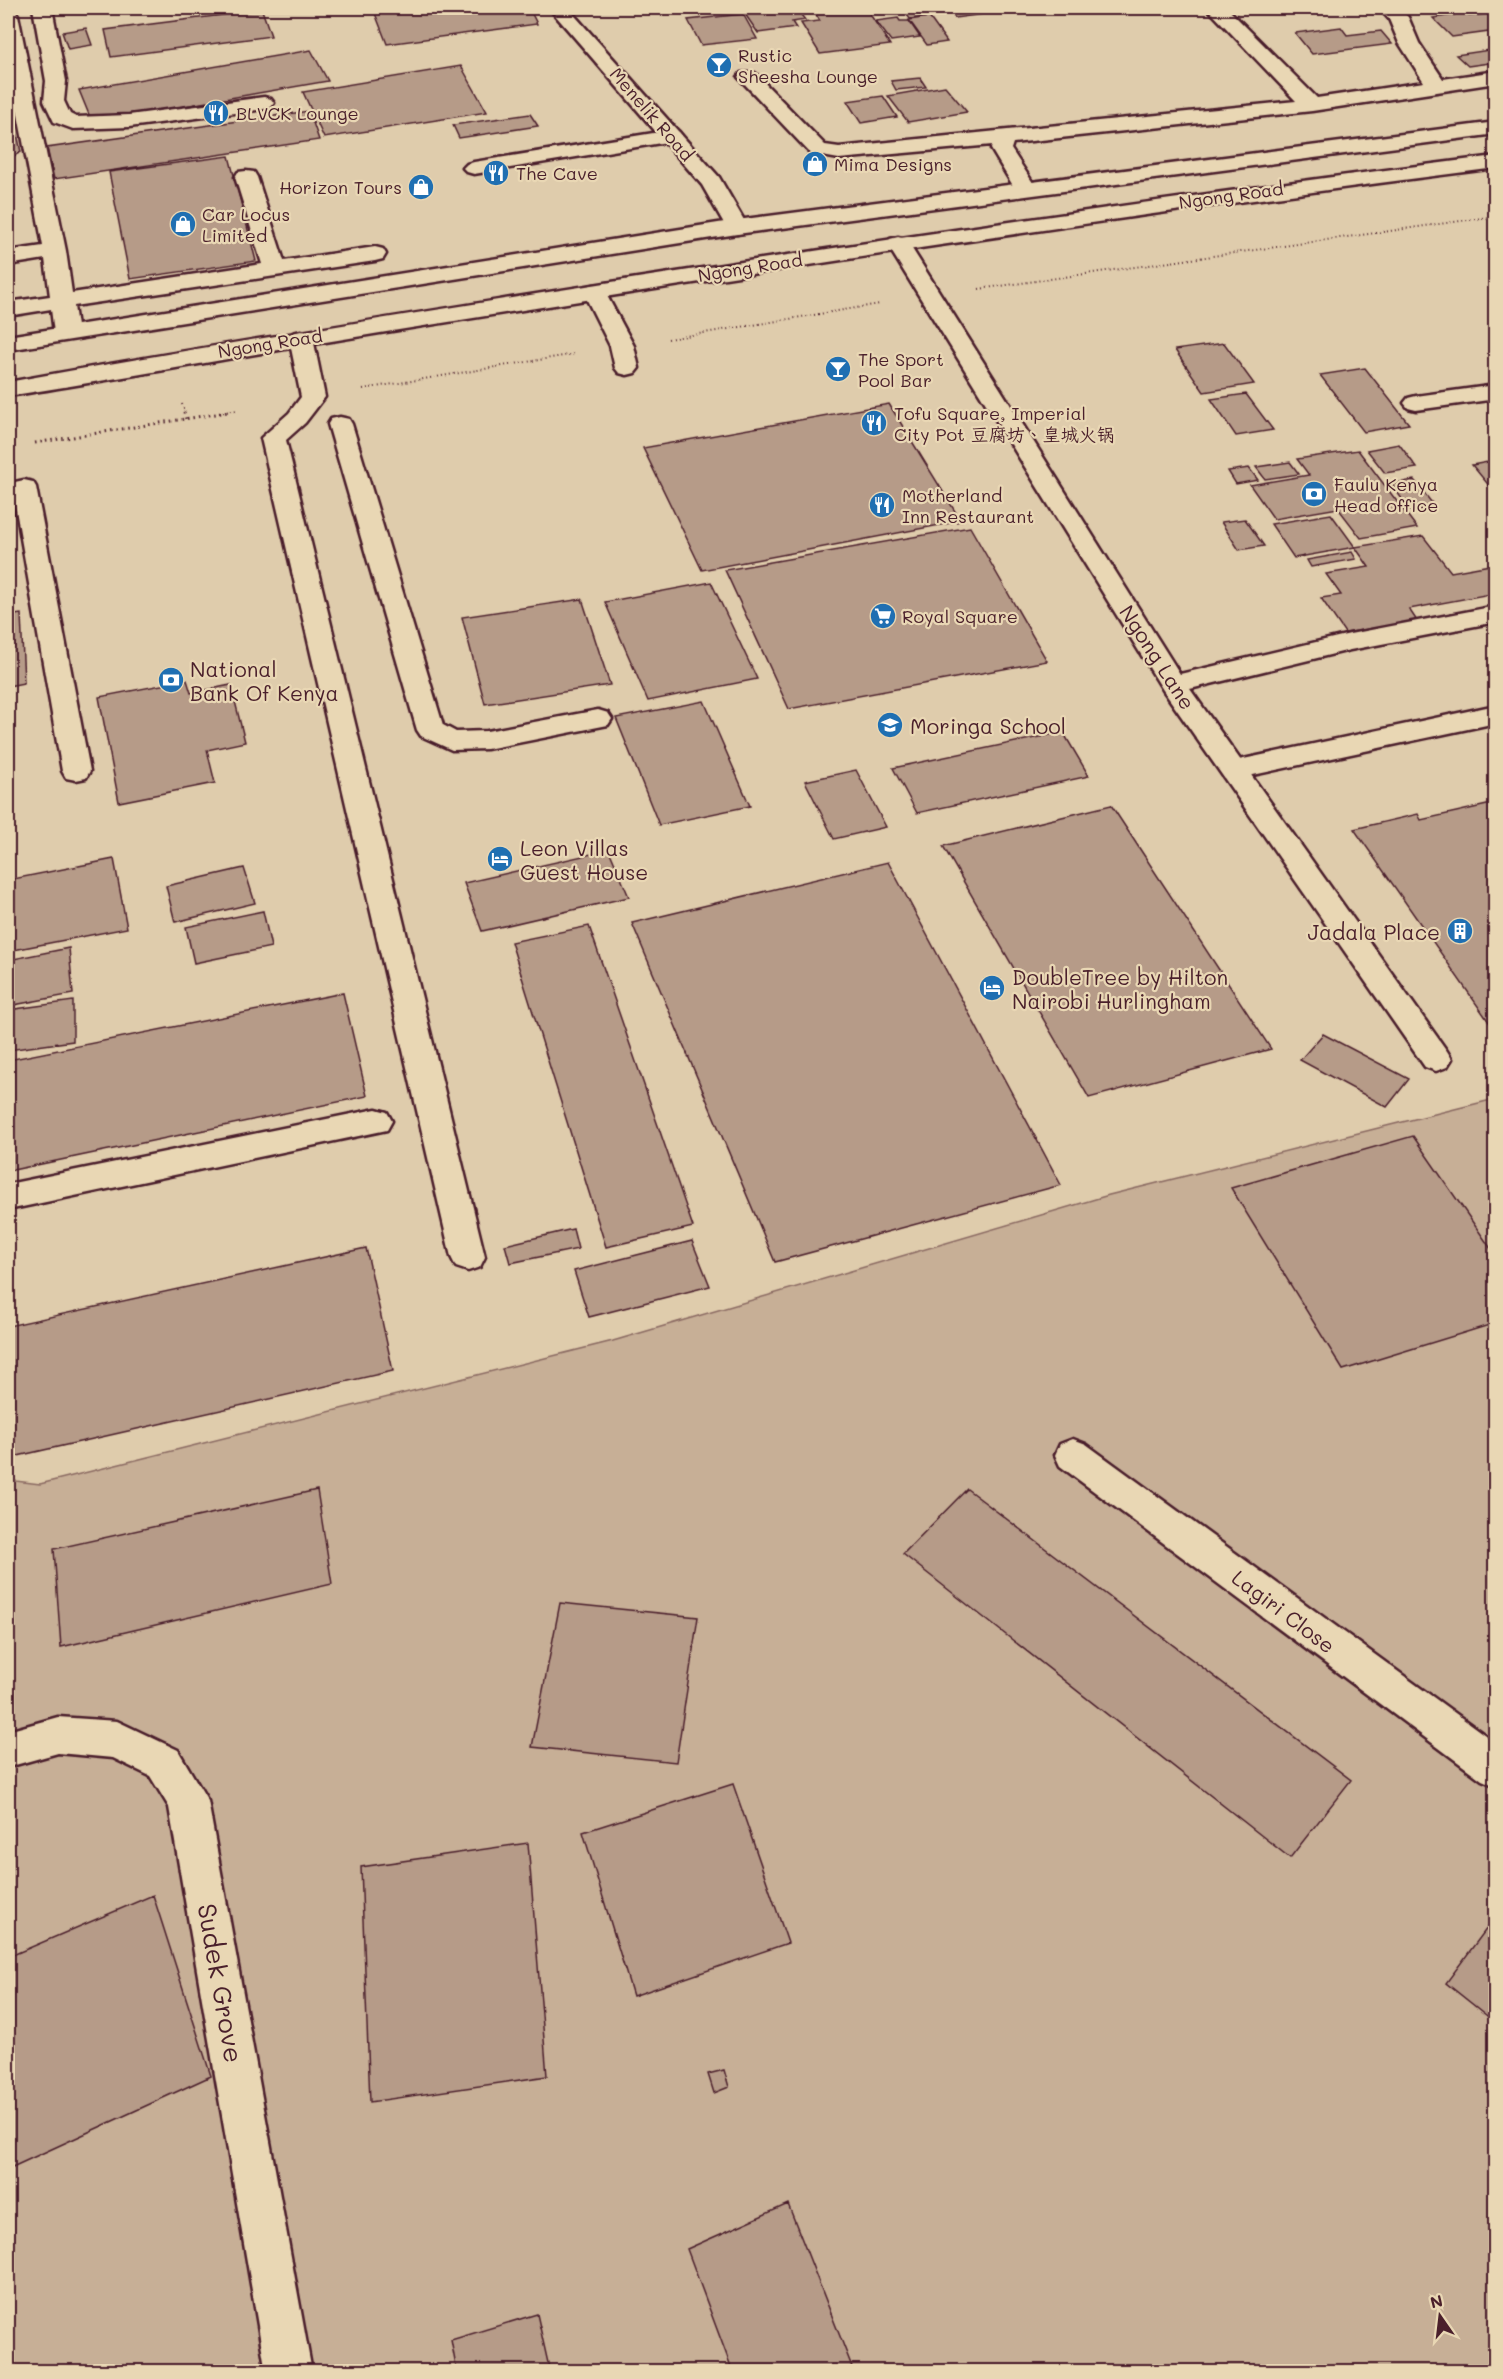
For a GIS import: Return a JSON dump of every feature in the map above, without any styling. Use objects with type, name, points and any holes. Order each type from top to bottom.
[{"type":"street","points":[[42,8],[56,81],[54,101],[61,117],[73,123],[129,121],[264,103]]},
{"type":"street","name":"Menelik Road","points":[[558,8],[711,182],[737,227]]},
{"type":"street","points":[[1217,8],[1312,105]]},
{"type":"street","points":[[1388,8],[1398,17],[1408,43],[1437,86]]},
{"type":"street","points":[[9,25],[55,251],[66,333]]},
{"type":"street","points":[[748,77],[818,150],[839,153],[1312,105],[1496,77]]},
{"type":"street","name":"Ngong Road","points":[[8,343],[737,227],[1496,128]]},
{"type":"street","points":[[474,168],[672,136]]},
{"type":"street","points":[[1004,138],[1001,149],[1026,189]]},
{"type":"street","name":"Ngong Road","points":[[8,388],[301,338],[898,244],[1267,190],[1496,162]]},
{"type":"street","points":[[246,177],[275,269]]},
{"type":"street","points":[[798,219],[819,256]]},
{"type":"street","name":"Ngong Lane","points":[[898,244],[1173,684],[1436,1059]]},
{"type":"street","points":[[8,258],[55,251]]},
{"type":"street","points":[[8,309],[375,254]]},
{"type":"street","points":[[594,292],[624,357]]},
{"type":"street","points":[[301,338],[313,397],[297,418],[273,438],[468,1257]]},
{"type":"street","points":[[1416,403],[1496,392]]},
{"type":"street","points":[[340,424],[431,730],[452,741],[487,740],[598,719]]},
{"type":"street","points":[[24,487],[76,771]]},
{"type":"street","points":[[1173,684],[1350,642],[1496,614]]},
{"type":"street","points":[[1234,770],[1496,714]]},
{"type":"street","points":[[8,1197],[376,1121]]},
{"type":"street","name":"Lagiri Close","points":[[1073,1455],[1496,1767]]},
{"type":"street","name":"Sudek Grove","points":[[8,1749],[58,1735],[117,1740],[164,1763],[188,1801],[289,2372]]},
{"type":"path","points":[[30,443],[313,397],[624,357],[930,296],[1496,216]]},
{"type":"shaded area","points":[[1495,1099],[1495,2371],[8,2371],[8,1480],[40,1484],[613,1341],[1109,1195]]},
{"type":"building","points":[[373,8],[529,8],[537,24],[387,44]]},
{"type":"building","points":[[796,8],[805,20],[792,22],[796,28],[758,33],[743,11]]},
{"type":"building","points":[[812,8],[866,8],[890,45],[820,54],[801,23],[820,21]]},
{"type":"building","points":[[902,8],[934,8],[939,15],[910,19]]},
{"type":"building","points":[[948,8],[1003,8],[1006,11],[955,18]]},
{"type":"building","points":[[1462,9],[1469,16],[1496,13],[1496,31],[1452,37],[1433,18],[1454,15],[1450,11]]},
{"type":"building","points":[[262,10],[271,36],[111,57],[105,30]]},
{"type":"building","points":[[743,14],[757,39],[701,45],[688,20]]},
{"type":"building","points":[[929,17],[947,42],[927,45],[909,20]]},
{"type":"building","points":[[898,18],[900,21],[909,21],[920,37],[891,41],[876,21]]},
{"type":"building","points":[[1341,27],[1347,35],[1381,31],[1392,44],[1312,54],[1295,33]]},
{"type":"building","points":[[86,28],[92,45],[68,49],[62,32]]},
{"type":"building","points":[[1496,49],[1496,62],[1468,66],[1456,55]]},
{"type":"building","points":[[311,50],[328,81],[92,122],[79,90]]},
{"type":"building","points":[[461,66],[487,112],[324,138],[303,92]]},
{"type":"building","points":[[920,78],[926,87],[896,90],[891,81]]},
{"type":"building","points":[[945,86],[967,112],[908,122],[888,96]]},
{"type":"building","points":[[8,92],[21,152],[8,159]]},
{"type":"building","points":[[883,96],[897,117],[861,123],[847,101]]},
{"type":"building","points":[[309,111],[319,140],[54,179],[47,148]]},
{"type":"building","points":[[530,114],[538,126],[459,138],[453,125]]},
{"type":"building","name":"Car Locus Limited","points":[[229,156],[256,261],[130,279],[109,172]]},
{"type":"building","points":[[1224,343],[1254,384],[1204,392],[1175,350]]},
{"type":"building","points":[[1365,368],[1409,424],[1364,432],[1320,375]]},
{"type":"building","points":[[1246,394],[1273,430],[1236,436],[1211,399]]},
{"type":"building","points":[[889,404],[961,521],[702,570],[643,448]]},
{"type":"building","points":[[1399,444],[1417,468],[1385,473],[1367,450]]},
{"type":"building","points":[[1358,450],[1417,528],[1361,538],[1338,508],[1274,519],[1250,485],[1309,475],[1297,459]]},
{"type":"building","points":[[1493,461],[1496,464],[1496,494],[1472,465]]},
{"type":"building","points":[[1290,462],[1299,474],[1265,479],[1256,467]]},
{"type":"building","points":[[1249,468],[1258,480],[1236,484],[1228,471]]},
{"type":"building","points":[[1414,480],[1435,507],[1411,511],[1391,484]]},
{"type":"building","points":[[1331,514],[1355,547],[1294,558],[1271,524]]},
{"type":"building","points":[[1245,519],[1264,546],[1239,550],[1221,522]]},
{"type":"building","name":"Royal Square","points":[[970,527],[1047,661],[789,709],[725,570]]},
{"type":"building","points":[[1423,536],[1451,572],[1496,564],[1496,593],[1409,609],[1417,621],[1345,633],[1321,598],[1341,595],[1326,574],[1369,567],[1355,547]]},
{"type":"building","points":[[1352,552],[1356,559],[1311,567],[1307,560]]},
{"type":"building","points":[[711,582],[757,679],[648,701],[605,602]]},
{"type":"building","points":[[582,599],[610,685],[485,704],[462,617]]},
{"type":"building","points":[[21,614],[24,683],[8,686],[8,616]]},
{"type":"building","points":[[187,680],[191,693],[231,685],[245,742],[207,750],[215,783],[119,802],[99,697]]},
{"type":"building","points":[[704,701],[750,806],[659,825],[616,718]]},
{"type":"building","points":[[1063,732],[1089,776],[917,813],[893,768]]},
{"type":"building","points":[[856,770],[886,827],[834,839],[805,781]]},
{"type":"building","name":"Jadala Place","points":[[1496,803],[1496,1032],[1354,829],[1418,814],[1421,820]]},
{"type":"building","points":[[1111,805],[1271,1049],[1089,1098],[943,846]]},
{"type":"building","points":[[609,850],[629,897],[482,931],[464,883]]},
{"type":"building","points":[[114,859],[127,928],[8,951],[8,880]]},
{"type":"building","points":[[888,862],[1061,1185],[775,1262],[632,923]]},
{"type":"building","points":[[244,868],[255,903],[175,922],[166,886]]},
{"type":"building","points":[[263,911],[271,947],[194,963],[186,927]]},
{"type":"building","points":[[589,926],[693,1227],[606,1247],[511,942]]},
{"type":"building","points":[[69,948],[73,994],[8,1006],[8,960]]},
{"type":"building","points":[[343,993],[367,1096],[8,1171],[8,1060]]},
{"type":"building","points":[[73,1001],[73,1041],[8,1050],[8,1010]]},
{"type":"building","points":[[1323,1034],[1409,1079],[1387,1107],[1300,1060]]},
{"type":"building","points":[[1413,1136],[1496,1256],[1496,1323],[1343,1370],[1231,1188]]},
{"type":"building","points":[[573,1229],[578,1249],[510,1263],[505,1245]]},
{"type":"building","points":[[692,1241],[710,1286],[589,1317],[574,1271]]},
{"type":"building","points":[[366,1248],[393,1371],[13,1457],[8,1388],[8,1326]]},
{"type":"building","points":[[967,1489],[1351,1780],[1290,1858],[903,1554]]},
{"type":"building","points":[[317,1490],[332,1584],[61,1647],[54,1549]]},
{"type":"building","points":[[560,1603],[698,1617],[676,1762],[532,1747]]},
{"type":"building","points":[[733,1784],[788,1943],[633,1996],[583,1832]]},
{"type":"building","points":[[528,1843],[547,2076],[370,2102],[361,1867]]},
{"type":"building","points":[[153,1895],[211,2076],[8,2169],[8,1957]]},
{"type":"building","points":[[1496,1916],[1496,2023],[1446,1983]]},
{"type":"building","points":[[724,2070],[729,2087],[714,2093],[708,2074]]},
{"type":"building","points":[[788,2204],[854,2372],[733,2372],[687,2249]]},
{"type":"building","points":[[537,2314],[550,2372],[457,2372],[451,2340]]},
{"type":"place","name":"Rustic Sheesha Lounge","points":[[719,65]]},
{"type":"place","name":"BLVCK Lounge","points":[[216,113]]},
{"type":"place","name":"Mima Designs","points":[[815,164]]},
{"type":"place","name":"The Cave","points":[[496,173]]},
{"type":"place","name":"Horizon Tours","points":[[421,187]]},
{"type":"place","name":"Car Locus Limited","points":[[183,224]]},
{"type":"place","name":"The Sport Pool Bar","points":[[838,369]]},
{"type":"place","name":"Tofu Square, Imperial City Pot 豆腐坊、皇城火锅","points":[[874,423]]},
{"type":"place","name":"Faulu Kenya Head office","points":[[1314,494]]},
{"type":"place","name":"Motherland Inn Restaurant","points":[[882,505]]},
{"type":"place","name":"Royal Square","points":[[883,616]]},
{"type":"place","name":"National Bank Of Kenya","points":[[171,680]]},
{"type":"place","name":"Moringa School","points":[[890,725]]},
{"type":"place","name":"Leon Villas Guest House","points":[[500,859]]},
{"type":"place","name":"Jadala Place","points":[[1460,931]]},
{"type":"place","name":"DoubleTree by Hilton Nairobi Hurlingham","points":[[992,988]]}]
